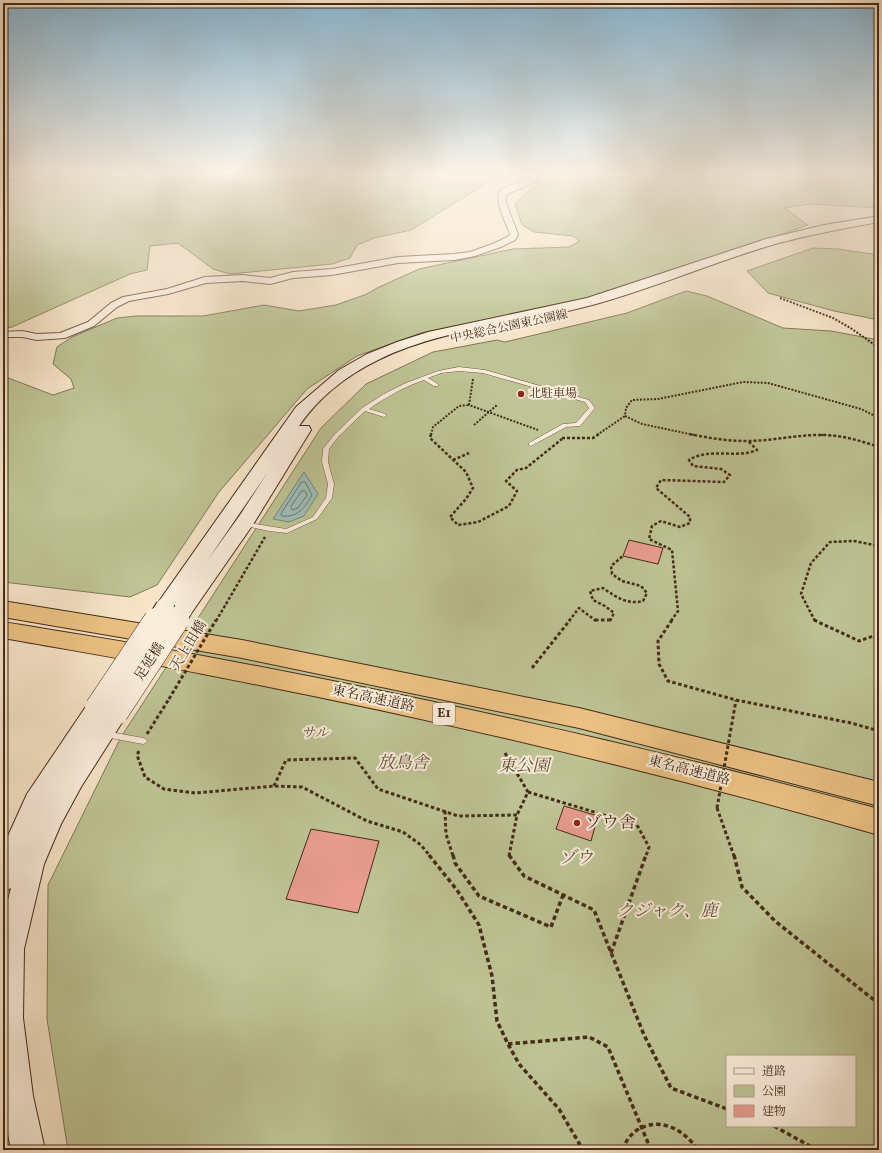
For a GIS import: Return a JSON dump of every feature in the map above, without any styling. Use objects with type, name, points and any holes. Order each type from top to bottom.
[{"type":"highway","name":"東名高速道路","points":[[3,609],[242,649],[571,716],[879,794]]},
{"type":"highway","name":"東名高速道路","points":[[3,630],[229,669],[567,740],[760,788],[879,822]]},
{"type":"street","points":[[3,336],[8,334],[22,334],[37,337],[61,336],[92,324],[114,305],[126,299],[168,291],[205,280],[243,278],[270,281],[293,275],[332,272],[398,260],[454,257],[472,254],[498,245],[512,238],[514,234],[512,226]]},
{"type":"street","points":[[174,609],[224,521],[302,410],[324,388],[345,373],[368,360],[400,346],[442,333],[590,302],[636,288],[770,242],[843,226]]},
{"type":"street","name":"中央総合公園東公園線","points":[[174,609],[223,554],[309,420],[351,381],[390,360],[450,339],[607,306],[792,243],[875,226]]},
{"type":"street","points":[[224,521],[243,524]]},
{"type":"street","name":"足延橋","points":[[105,718],[174,609]]},
{"type":"street","points":[[3,879],[36,802],[105,718]]},
{"type":"street","points":[[28,1150],[17,1096],[8,1018],[10,949],[31,864],[36,851],[50,820],[105,718]]},
{"type":"lane","points":[[243,524],[269,530],[287,531],[315,518],[329,498],[331,484],[325,462],[326,449],[337,435],[364,409],[403,387],[440,372],[459,369],[483,371],[587,401],[592,408],[578,425],[564,422],[549,434],[531,444]]},
{"type":"lane","points":[[424,378],[436,385]]},
{"type":"lane","points":[[364,409],[384,415]]},
{"type":"lane","points":[[105,718],[143,741]]},
{"type":"path","points":[[780,298],[820,311],[840,321],[863,335],[879,348]]},
{"type":"path","points":[[468,405],[474,370]]},
{"type":"path","points":[[562,438],[526,468],[517,470],[506,481],[517,491],[508,506],[478,522],[458,525],[450,517],[466,500],[473,488],[466,472],[430,438],[433,427],[459,406],[468,405],[562,438],[593,438],[625,416],[626,408],[632,400],[658,399],[743,382],[768,383],[855,407],[879,418]]},
{"type":"path","points":[[474,425],[497,405]]},
{"type":"path","points":[[625,416],[642,424],[717,440],[748,441],[793,436],[825,435],[852,438],[879,447]]},
{"type":"path","points":[[748,441],[757,450],[750,455],[730,453],[695,455],[689,460],[693,466],[721,470],[730,475],[724,482],[661,480],[656,488],[690,517],[690,523],[680,527],[661,521],[652,526],[649,539],[672,550],[678,611],[658,641],[659,664],[668,681],[736,700],[851,723],[879,731]]},
{"type":"path","points":[[453,460],[469,453]]},
{"type":"path","name":"天上田橋","points":[[269,530],[143,741],[137,755],[145,777],[164,789],[195,793],[274,786],[302,787],[367,821],[403,832],[421,845],[457,890],[479,925],[492,976],[497,1022],[508,1044],[519,1064],[559,1109],[583,1150]]},
{"type":"path","points":[[879,546],[854,541],[830,542],[811,563],[801,594],[815,621],[860,641],[879,634]]},
{"type":"path","points":[[532,668],[579,608],[596,621],[610,621],[614,613],[605,606],[593,600],[590,591],[603,588],[620,600],[636,604],[644,601],[647,593],[641,586],[622,580],[612,574],[611,566],[623,556]]},
{"type":"path","points":[[736,700],[717,808],[733,852],[742,887],[776,921],[879,1004]]},
{"type":"path","points":[[505,753],[528,792],[637,825],[649,847],[611,953]]},
{"type":"path","points":[[274,786],[286,760],[355,758],[378,789],[458,816],[517,815]]},
{"type":"path","points":[[528,792],[517,815],[509,856],[524,876],[594,910],[644,1035],[671,1088],[726,1109]]},
{"type":"path","points":[[445,811],[446,834],[455,863],[479,896],[551,927],[563,895]]},
{"type":"path","points":[[508,1044],[589,1037],[608,1047],[651,1150]]},
{"type":"path","points":[[623,1150],[631,1134],[642,1126],[654,1123],[669,1125],[682,1132],[694,1143],[698,1150]]},
{"type":"path","points":[[776,1127],[817,1150]]},
{"type":"path","points":[[654,1150],[663,1148],[668,1150]]},
{"type":"green space","points":[[3,226],[418,226],[411,230],[374,238],[357,245],[350,258],[332,264],[230,274],[213,269],[178,243],[150,246],[147,270],[130,274],[12,327],[3,329]]},
{"type":"green space","points":[[523,226],[806,226],[729,253],[574,302],[421,333],[357,356],[307,389],[219,492],[157,585],[130,597],[3,582],[3,376],[53,395],[74,388],[71,379],[53,364],[57,347],[72,337],[117,318],[136,316],[203,316],[264,305],[299,311],[336,305],[367,294],[419,269],[513,249],[569,247],[580,241],[573,236],[534,232]]},
{"type":"green space","points":[[813,248],[838,249],[879,255],[879,320],[834,311],[768,293],[747,271]]},
{"type":"green space","name":"東公園","points":[[686,291],[707,296],[783,328],[831,331],[879,340],[879,1150],[68,1150],[47,1019],[48,885],[121,737],[321,428],[366,384],[433,352],[497,340],[505,342],[627,313]]},
{"type":"water","points":[[304,472],[318,494],[304,516],[289,522],[273,519]]},
{"type":"building","points":[[629,540],[663,548],[658,564],[623,556]]},
{"type":"building","name":"ゾウ舎","points":[[564,806],[598,816],[591,841],[556,829]]},
{"type":"building","points":[[311,829],[379,841],[358,913],[286,899]]},
{"type":"place","name":"北駐車場","points":[[521,394]]},
{"type":"place","name":"ゾウ舎","points":[[577,823]]},
{"type":"park label","name":"サル","points":[[315,733]]},
{"type":"park label","name":"放鳥舎","points":[[403,763]]},
{"type":"park label","name":"ゾウ","points":[[576,858]]},
{"type":"park label","name":"クジャク、鹿","points":[[667,911]]}]
